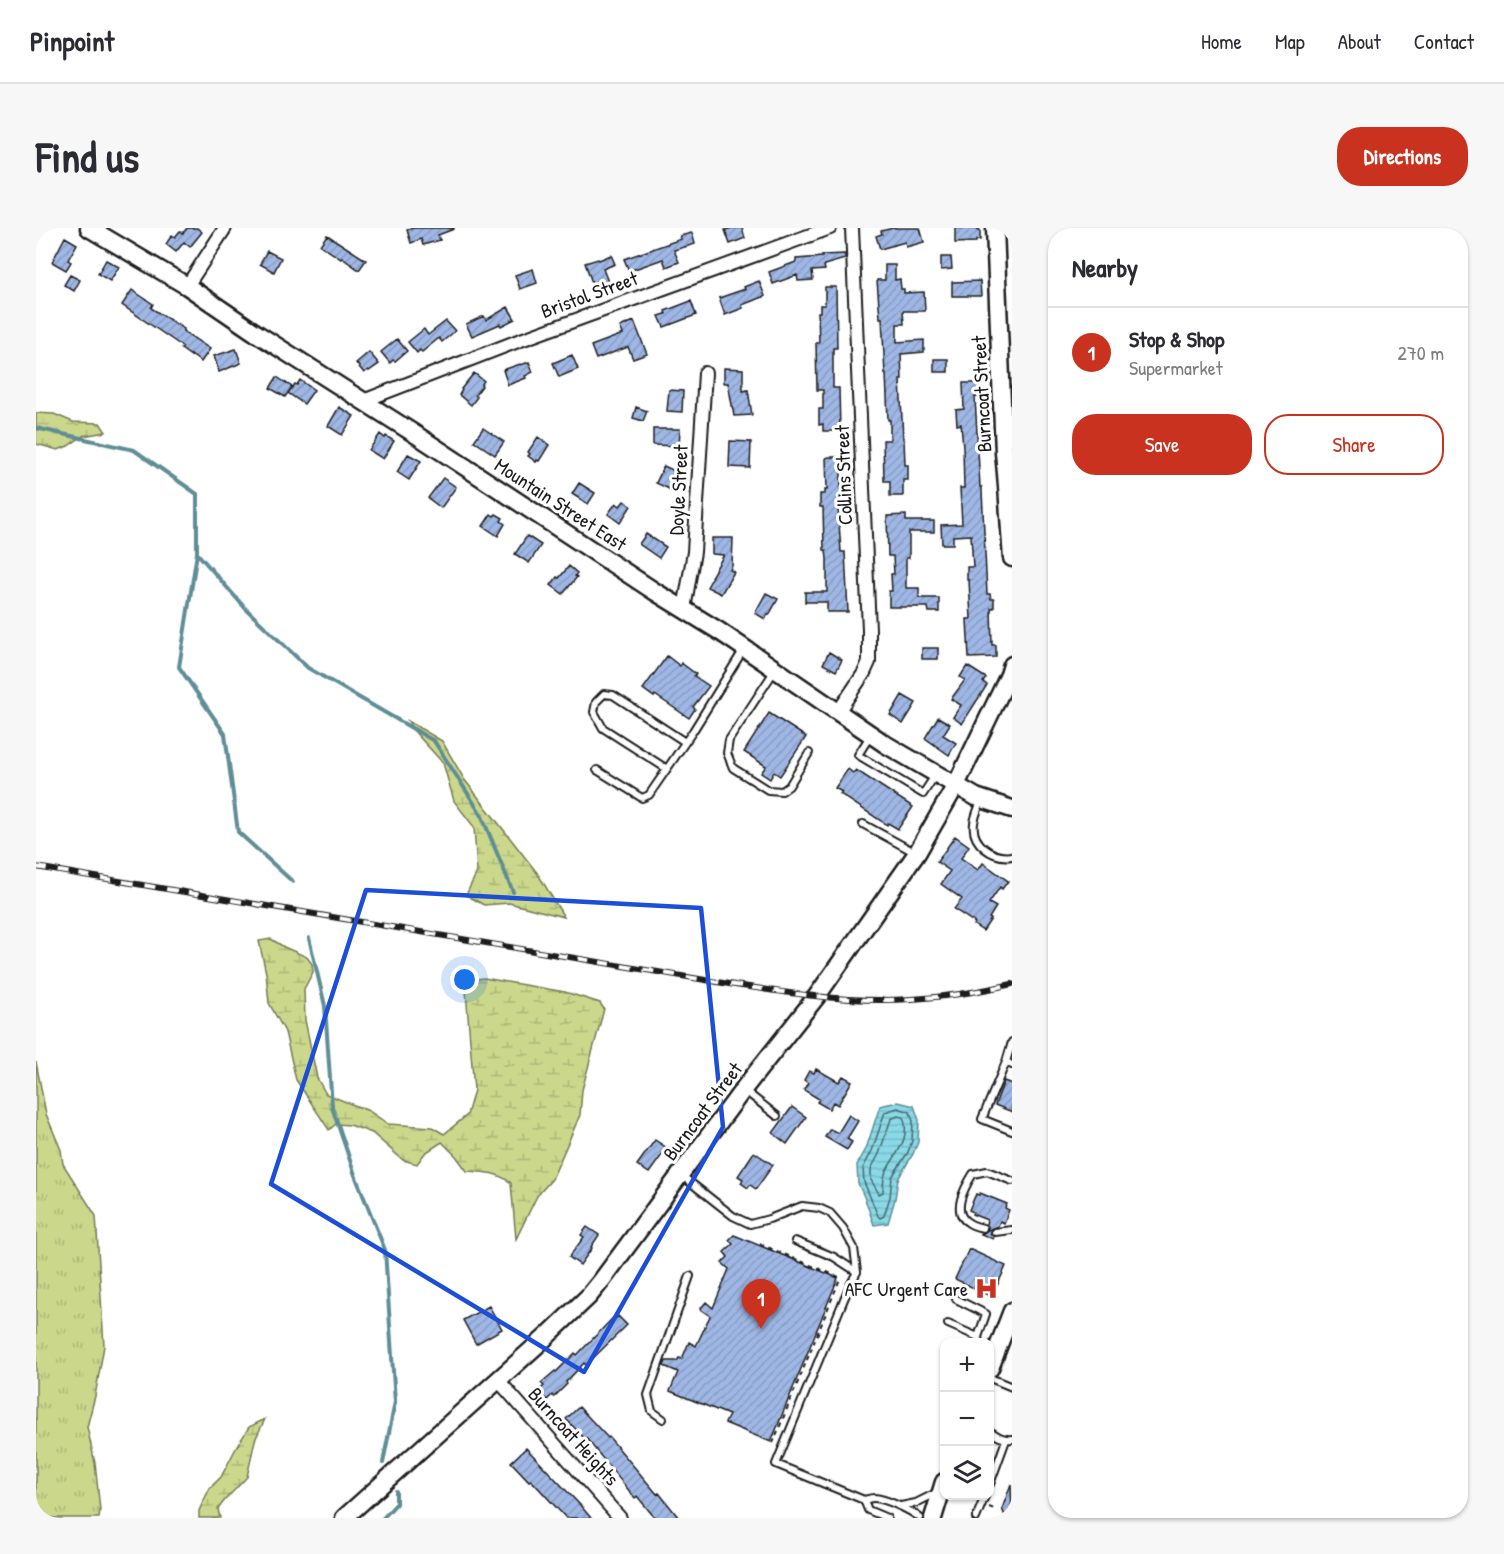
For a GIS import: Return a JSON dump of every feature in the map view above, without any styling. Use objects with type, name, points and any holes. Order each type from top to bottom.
[{"type":"main road","name":"Mountain Street East","points":[[89,228],[187,286],[256,333],[684,609],[870,734],[982,799],[1012,809]]},
{"type":"main road","name":"Burncoat Street","points":[[995,228],[1007,384],[1012,558]]},
{"type":"main road","name":"Burncoat Street","points":[[344,1518],[546,1337],[589,1296],[621,1256],[817,996],[917,853],[956,785],[1012,665]]},
{"type":"main road","points":[[994,1353],[1008,1334],[1012,1311]]},
{"type":"main road","points":[[933,1517],[940,1495]]},
{"type":"street","points":[[187,286],[225,228]]},
{"type":"street","name":"Bristol Street","points":[[363,401],[531,336],[830,228]]},
{"type":"street","name":"Collins Street","points":[[838,712],[869,662],[852,228]]},
{"type":"street","name":"Doyle Street","points":[[684,609],[694,552],[705,373]]},
{"type":"street","name":"Burncoat Heights","points":[[498,1380],[620,1518]]},
{"type":"lane","points":[[597,770],[642,798],[649,795],[744,649]]},
{"type":"lane","points":[[775,670],[729,740],[727,753],[733,768],[768,790],[782,791],[789,786],[808,753]]},
{"type":"lane","points":[[667,769],[603,728],[594,712],[596,702],[604,694],[613,695],[685,742]]},
{"type":"lane","points":[[870,734],[858,755],[922,794],[936,773]]},
{"type":"lane","points":[[982,799],[974,823],[974,830],[980,843],[991,853],[1006,857],[1012,856]]},
{"type":"lane","points":[[863,824],[917,853]]},
{"type":"lane","points":[[1012,1042],[1009,1063],[982,1119],[1012,1131]]},
{"type":"lane","points":[[744,1090],[777,1116]]},
{"type":"lane","points":[[984,1228],[967,1222],[960,1214],[964,1188],[973,1174],[987,1172],[1012,1181]]},
{"type":"lane","points":[[681,1175],[733,1216],[750,1224],[770,1219],[802,1206],[819,1208],[830,1213],[843,1228],[854,1248],[857,1272],[776,1464],[864,1500],[875,1497],[915,1513],[933,1517]]},
{"type":"lane","points":[[995,1232],[1012,1230]]},
{"type":"lane","points":[[795,1240],[834,1257],[857,1272]]},
{"type":"lane","points":[[663,1419],[652,1411],[648,1395],[690,1276]]},
{"type":"lane","points":[[956,1299],[986,1314],[979,1338]]},
{"type":"lane","points":[[948,1324],[974,1338]]},
{"type":"lane","points":[[994,1380],[1012,1387]]},
{"type":"lane","points":[[994,1434],[1009,1439],[994,1475]]},
{"type":"lane","points":[[900,1506],[916,1503],[940,1488]]},
{"type":"lane","points":[[864,1500],[868,1510],[887,1518]]},
{"type":"lane","points":[[976,1518],[983,1500]]},
{"type":"path","points":[[760,1244],[840,1278],[773,1443]]},
{"type":"path","points":[[989,1507],[997,1510]]},
{"type":"highlighted area","points":[[366,890],[701,908],[723,1127],[584,1372],[271,1184]]},
{"type":"green space","points":[[36,413],[54,414],[73,422],[100,423],[106,432],[83,436],[58,450],[36,444]]},
{"type":"green space","points":[[408,721],[442,741],[464,779],[538,874],[564,917],[509,903],[484,905],[466,895],[477,872],[474,827],[454,801],[443,763],[413,730]]},
{"type":"green space","points":[[271,939],[307,957],[312,964],[313,972],[304,989],[305,1020],[317,1078],[326,1094],[369,1111],[388,1124],[432,1127],[444,1134],[467,1115],[474,1090],[466,991],[462,985],[467,980],[484,978],[565,992],[600,1003],[604,1009],[582,1090],[580,1115],[552,1179],[537,1196],[516,1239],[511,1183],[506,1179],[485,1172],[467,1171],[442,1142],[425,1153],[417,1164],[403,1160],[372,1133],[350,1125],[336,1124],[329,1130],[296,1080],[285,1032],[269,1003],[266,973],[259,941]]},
{"type":"green space","points":[[36,1062],[46,1114],[61,1150],[63,1164],[96,1216],[104,1346],[87,1427],[95,1463],[99,1518],[36,1518]]},
{"type":"green space","points":[[265,1419],[255,1440],[247,1477],[218,1509],[220,1518],[199,1518],[199,1511],[210,1488],[221,1477],[249,1427]]},
{"type":"water","points":[[898,1102],[914,1106],[919,1120],[918,1142],[898,1179],[888,1223],[874,1225],[858,1183],[857,1165],[866,1149],[880,1106]]},
{"type":"building","points":[[187,228],[197,228],[202,232],[190,247],[184,242],[176,252],[166,244],[172,235],[175,237]]},
{"type":"building","points":[[413,228],[454,229],[438,235],[440,240],[423,245],[421,239],[411,243],[407,230]]},
{"type":"building","points":[[742,228],[745,238],[730,244],[725,230]]},
{"type":"building","points":[[893,228],[920,228],[924,242],[906,247],[905,242],[880,249],[876,236],[882,234],[881,231]]},
{"type":"building","points":[[955,228],[980,230],[980,240],[955,243]]},
{"type":"building","points":[[692,233],[695,244],[674,250],[679,262],[666,267],[663,259],[629,271],[624,259]]},
{"type":"building","points":[[327,235],[366,260],[359,270],[320,245]]},
{"type":"building","points":[[65,237],[77,244],[68,260],[71,262],[66,270],[52,262]]},
{"type":"building","points":[[267,251],[281,258],[274,272],[260,264]]},
{"type":"building","points":[[845,254],[845,259],[824,265],[825,270],[812,271],[813,280],[798,281],[797,275],[773,284],[769,272],[796,262],[796,259]]},
{"type":"building","points":[[611,255],[615,264],[603,269],[610,287],[595,291],[585,263]]},
{"type":"building","points":[[941,257],[951,257],[952,269],[941,270]]},
{"type":"building","points":[[106,260],[119,267],[110,281],[98,274]]},
{"type":"building","points":[[885,265],[895,265],[895,280],[900,279],[904,293],[924,292],[925,311],[903,311],[904,324],[897,324],[897,342],[924,340],[924,352],[901,354],[903,439],[905,465],[908,465],[908,480],[903,480],[903,496],[890,496],[890,481],[884,481],[883,440],[890,440],[890,420],[888,420],[882,318],[880,318],[877,280],[885,280]]},
{"type":"building","points":[[533,269],[537,283],[520,289],[515,275]]},
{"type":"building","points":[[70,275],[80,280],[74,291],[64,285]]},
{"type":"building","points":[[759,281],[765,296],[725,315],[719,298],[745,289],[744,287]]},
{"type":"building","points":[[980,281],[981,296],[952,296],[952,282]]},
{"type":"building","points":[[825,287],[836,287],[837,348],[833,348],[833,388],[839,388],[840,431],[823,431],[823,424],[819,425],[819,409],[823,409],[823,390],[817,390],[816,343],[819,343],[818,312],[820,312],[820,305],[825,305]]},
{"type":"building","points":[[132,290],[153,304],[151,308],[210,349],[201,362],[122,305]]},
{"type":"building","points":[[691,301],[696,315],[664,327],[659,316],[666,314],[665,311]]},
{"type":"building","points":[[508,307],[515,319],[472,336],[466,324],[484,316],[486,320]]},
{"type":"building","points":[[446,321],[455,331],[442,342],[439,338],[422,352],[420,350],[417,353],[408,342],[424,329],[428,335]]},
{"type":"building","points":[[634,321],[647,354],[633,359],[628,347],[596,359],[591,346],[623,334],[620,327]]},
{"type":"building","points":[[397,339],[407,351],[390,363],[381,352]]},
{"type":"building","points":[[236,349],[241,363],[219,372],[214,356]]},
{"type":"building","points":[[369,352],[379,364],[364,373],[356,363]]},
{"type":"building","points":[[572,355],[578,369],[559,377],[553,363]]},
{"type":"building","points":[[934,359],[948,359],[948,372],[934,372]]},
{"type":"building","points":[[529,362],[533,372],[525,376],[526,378],[508,385],[503,370]]},
{"type":"building","points":[[724,368],[743,369],[743,391],[748,390],[752,415],[734,416],[728,383],[724,383]]},
{"type":"building","points":[[474,373],[484,381],[471,405],[459,395]]},
{"type":"building","points":[[277,377],[292,387],[285,397],[270,388]]},
{"type":"building","points":[[300,380],[314,390],[304,404],[288,393]]},
{"type":"building","points":[[963,383],[980,383],[981,397],[975,397],[980,487],[982,487],[987,594],[994,599],[994,608],[991,608],[992,645],[996,645],[996,657],[969,658],[967,619],[971,619],[967,567],[973,567],[971,535],[953,536],[953,544],[942,544],[941,525],[962,524],[960,488],[964,488],[963,448],[961,424],[957,425],[956,410],[964,409]]},
{"type":"building","points":[[669,390],[683,391],[682,412],[667,411]]},
{"type":"building","points":[[339,407],[354,416],[342,435],[328,426]]},
{"type":"building","points":[[636,407],[647,411],[643,421],[633,418]]},
{"type":"building","points":[[483,428],[504,442],[495,455],[474,441]]},
{"type":"building","points":[[653,429],[680,429],[679,446],[653,445]]},
{"type":"building","points":[[380,434],[394,441],[383,459],[369,450]]},
{"type":"building","points":[[538,437],[549,445],[536,462],[528,456],[530,454],[528,452]]},
{"type":"building","points":[[730,441],[751,442],[750,468],[729,467]]},
{"type":"building","points":[[408,454],[421,461],[409,480],[397,472]]},
{"type":"building","points":[[841,457],[841,499],[850,499],[850,508],[838,508],[841,552],[845,552],[848,612],[827,612],[827,602],[805,602],[805,592],[827,592],[827,559],[826,550],[824,550],[823,507],[820,507],[820,494],[825,494],[827,490],[826,458]]},
{"type":"building","points":[[664,466],[677,472],[669,489],[656,483]]},
{"type":"building","points":[[443,478],[456,487],[441,508],[428,498]]},
{"type":"building","points":[[579,483],[595,493],[588,504],[572,494]]},
{"type":"building","points":[[624,501],[631,506],[620,523],[608,514],[616,503],[620,506]]},
{"type":"building","points":[[491,514],[503,518],[501,521],[505,524],[498,536],[483,526]]},
{"type":"building","points":[[906,515],[906,521],[934,521],[934,532],[909,532],[906,588],[919,588],[919,598],[939,598],[939,612],[929,612],[928,607],[889,607],[889,591],[892,591],[891,574],[894,574],[893,556],[888,556],[887,516]]},
{"type":"building","points":[[646,534],[666,547],[659,558],[639,544]]},
{"type":"building","points":[[527,536],[541,545],[529,563],[515,554]]},
{"type":"building","points":[[712,538],[733,538],[730,570],[734,572],[721,594],[707,587],[724,555],[712,554]]},
{"type":"building","points":[[569,566],[577,573],[575,576],[577,577],[563,594],[551,585]]},
{"type":"building","points":[[766,593],[778,599],[765,619],[755,613]]},
{"type":"building","points":[[922,648],[938,648],[938,659],[922,659]]},
{"type":"building","points":[[829,652],[842,660],[836,671],[823,664]]},
{"type":"building","points":[[667,656],[680,666],[681,663],[709,686],[693,707],[695,709],[689,718],[643,689]]},
{"type":"building","points":[[967,666],[986,678],[983,682],[987,685],[962,724],[953,717],[961,705],[951,699],[965,680],[960,677]]},
{"type":"building","points":[[902,695],[916,703],[903,724],[890,715]]},
{"type":"building","points":[[769,713],[806,737],[780,776],[774,772],[770,779],[761,773],[766,766],[744,752]]},
{"type":"building","points":[[938,717],[950,724],[943,735],[956,743],[949,755],[925,738]]},
{"type":"building","points":[[848,769],[853,773],[856,770],[913,807],[898,829],[888,823],[887,825],[840,794],[842,792],[835,788]]},
{"type":"building","points":[[955,836],[969,846],[961,858],[978,870],[983,863],[1008,881],[1002,889],[1000,887],[989,903],[996,907],[983,931],[954,909],[962,899],[941,884],[950,871],[937,862]]},
{"type":"building","points":[[816,1069],[839,1082],[843,1076],[852,1081],[838,1105],[833,1102],[829,1109],[817,1102],[819,1099],[804,1090],[808,1083],[804,1080],[809,1071],[814,1073]]},
{"type":"building","points":[[1004,1081],[1012,1084],[1012,1112],[995,1105]]},
{"type":"building","points":[[792,1107],[806,1117],[787,1144],[773,1133]]},
{"type":"building","points":[[849,1115],[858,1121],[847,1139],[852,1142],[847,1150],[825,1137],[830,1129],[838,1133]]},
{"type":"building","points":[[655,1140],[667,1148],[649,1173],[637,1165]]},
{"type":"building","points":[[754,1152],[773,1165],[756,1189],[750,1185],[748,1188],[741,1183],[743,1179],[738,1176]]},
{"type":"building","points":[[980,1193],[1007,1204],[1005,1208],[1009,1210],[1004,1223],[1000,1221],[998,1226],[990,1229],[993,1239],[981,1234],[988,1230],[987,1220],[972,1214],[973,1212],[969,1210],[976,1194]]},
{"type":"building","points":[[587,1227],[599,1235],[580,1265],[569,1257],[584,1237],[581,1235]]},
{"type":"building","points":[[734,1235],[838,1278],[771,1442],[725,1423],[729,1415],[670,1391],[678,1372],[664,1366],[666,1361],[682,1359],[689,1342],[696,1346],[710,1316],[700,1309],[706,1302],[713,1308],[729,1269],[722,1263],[728,1257],[724,1252],[733,1244],[729,1240]]},
{"type":"building","points":[[969,1249],[1006,1266],[992,1297],[955,1279]]},
{"type":"building","points":[[489,1306],[502,1329],[476,1344],[463,1320]]},
{"type":"building","points":[[618,1316],[627,1325],[586,1365],[584,1363],[554,1397],[552,1395],[547,1400],[538,1392],[544,1386],[541,1383],[575,1353],[577,1355],[612,1319]]},
{"type":"building","points":[[579,1407],[609,1437],[679,1518],[655,1518],[637,1496],[635,1498],[586,1438],[566,1419]]},
{"type":"building","points":[[526,1448],[591,1518],[566,1518],[511,1462]]},
{"type":"building","points":[[1011,1484],[1012,1518],[1006,1518],[1002,1509]]},
{"type":"waterway","points":[[36,428],[134,450],[197,494],[197,553],[179,667],[225,734],[238,832],[293,882]]},
{"type":"waterway","points":[[197,553],[245,608],[308,668],[434,741],[481,814],[513,892]]},
{"type":"waterway","points":[[309,938],[325,1006],[332,1107],[355,1175],[385,1250],[395,1402],[383,1463]]},
{"type":"waterway","points":[[383,1518],[396,1504],[396,1491]]},
{"type":"railway","points":[[36,867],[735,985],[807,995],[862,1000],[914,999],[1012,984]]},
{"type":"place","name":"AFC Urgent Care","points":[[986,1288]]},
{"type":"place","name":"Stop & Shop","points":[[761,1329]]}]
